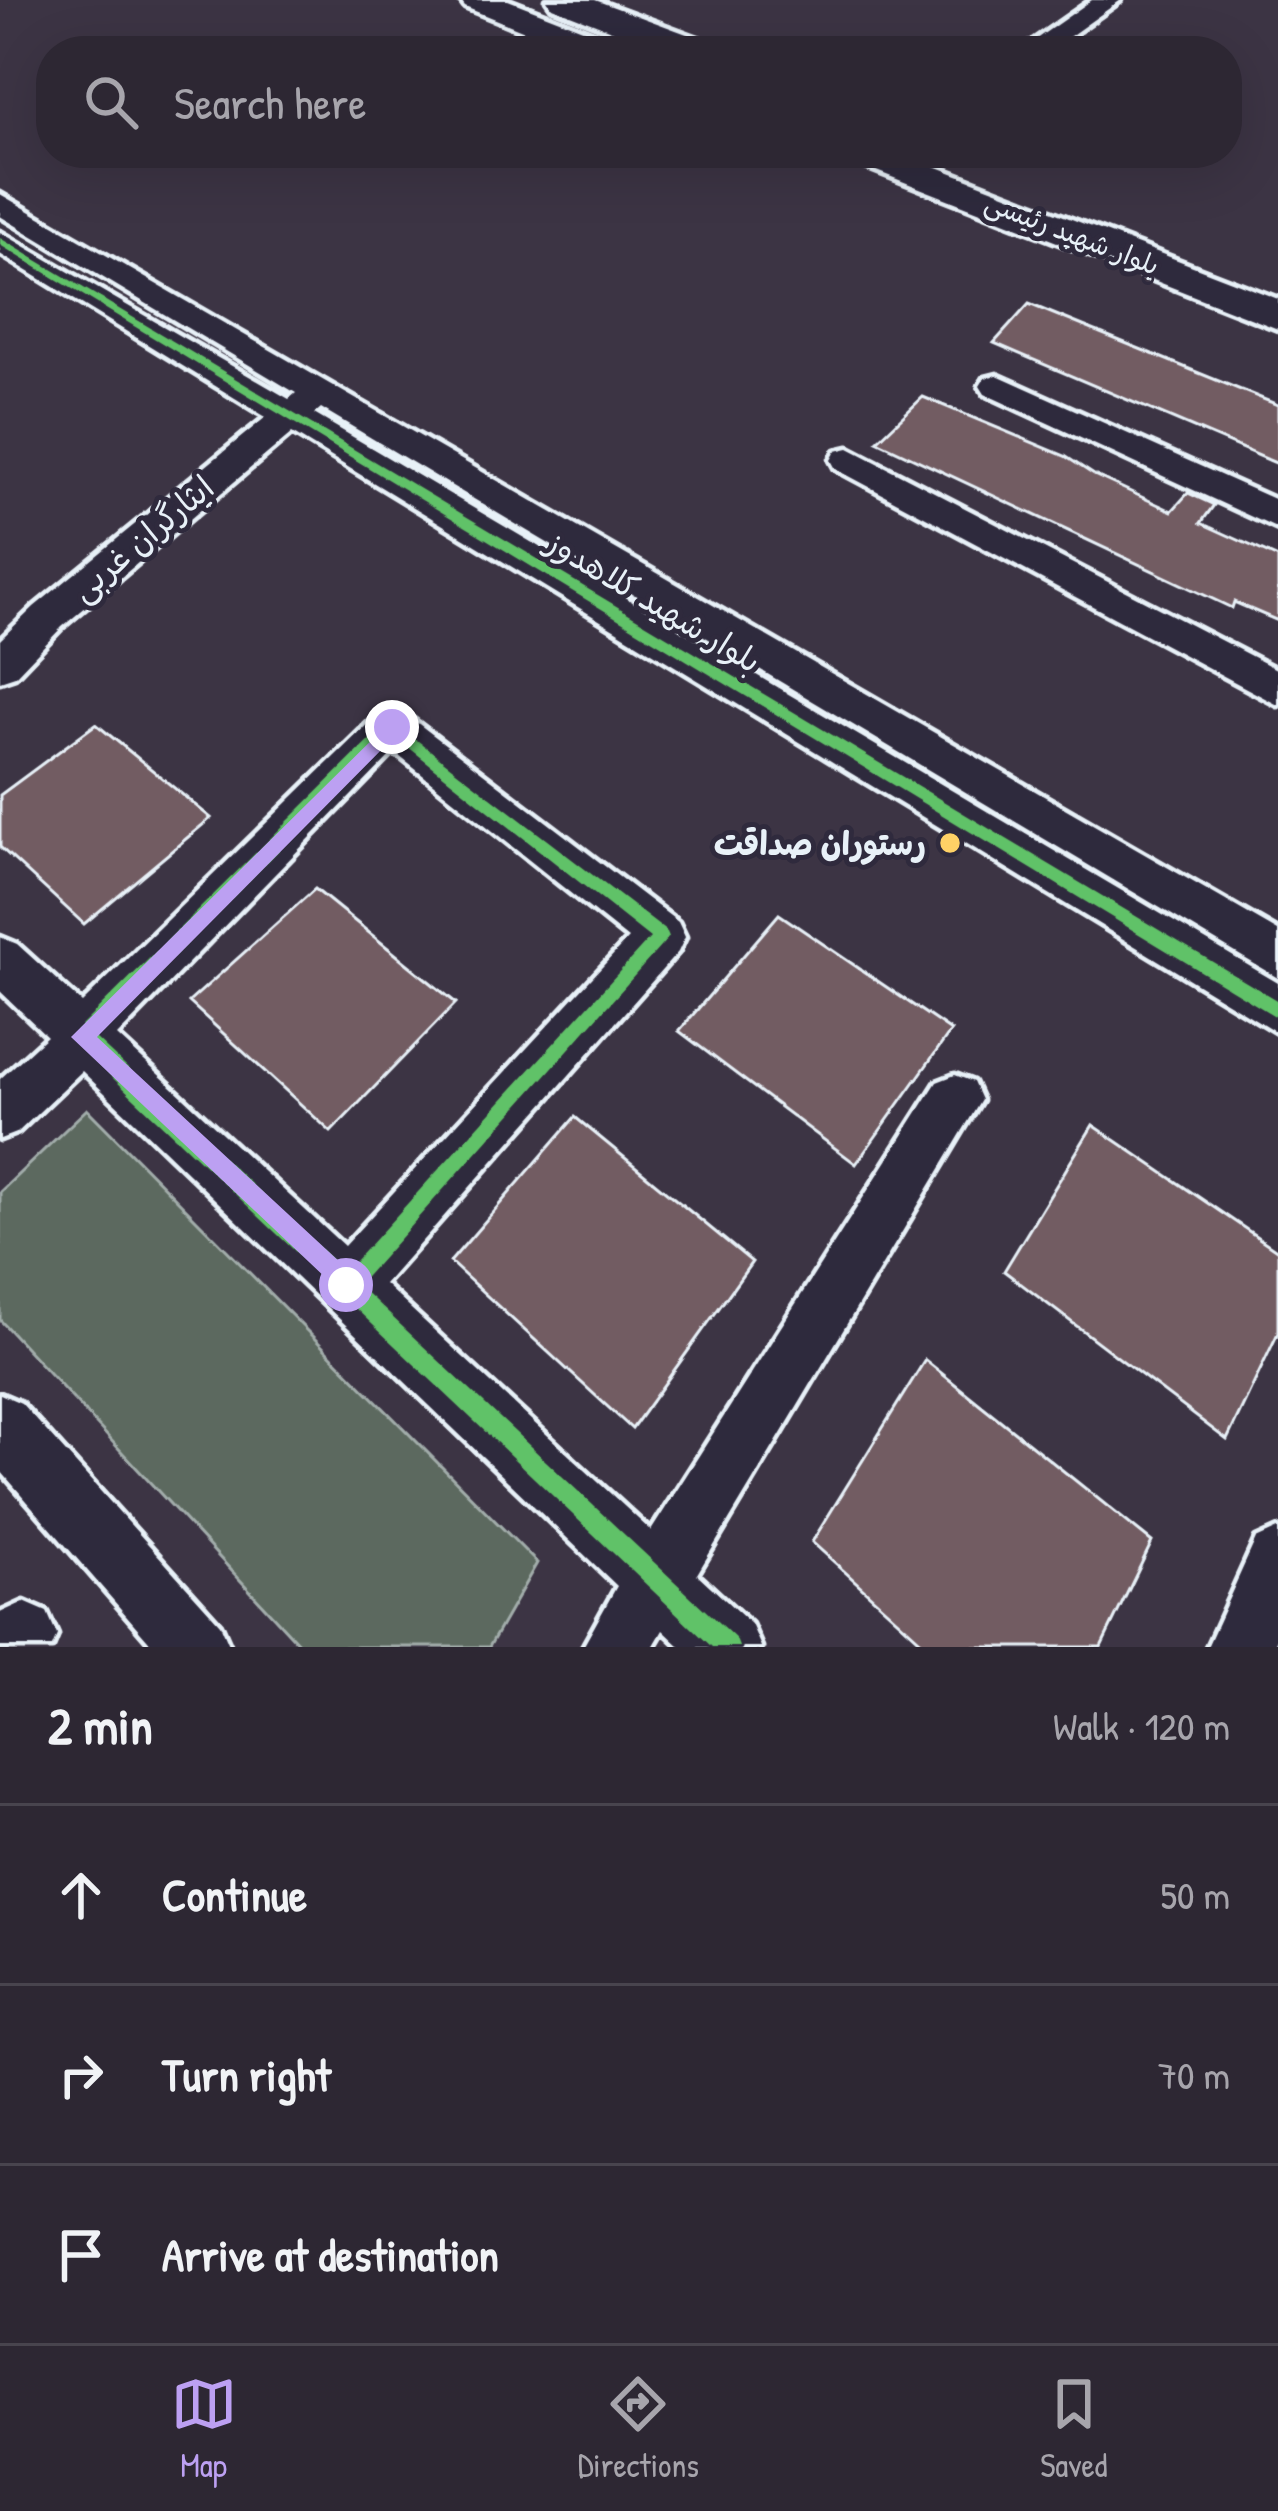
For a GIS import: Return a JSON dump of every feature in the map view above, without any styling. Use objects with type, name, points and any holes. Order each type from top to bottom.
[{"type":"main road","points":[[477,0],[568,36]]},
{"type":"main road","points":[[564,0],[659,36]]},
{"type":"main road","name":"بلوار شهید رئیسی","points":[[904,168],[1278,315]]},
{"type":"main road","name":"بلوار شهید رئیسی","points":[[1005,168],[1278,273]]},
{"type":"street","points":[[1055,36],[1108,0]]},
{"type":"street","name":"بلوار شهید کلاهدوز","points":[[0,203],[304,403],[1278,1010]]},
{"type":"street","name":"بلوار شهید کلاهدوز","points":[[0,241],[304,403],[1278,956]]},
{"type":"street","points":[[997,386],[1278,516]]},
{"type":"street","name":"ایثارگران غربی","points":[[0,665],[48,617],[304,403]]},
{"type":"street","points":[[849,460],[1278,689]]},
{"type":"street","points":[[0,1114],[392,727],[661,937],[346,1285]]},
{"type":"street","points":[[0,959],[728,1647]]},
{"type":"street","points":[[616,1647],[955,1100]]},
{"type":"street","points":[[0,1424],[196,1647]]},
{"type":"street","points":[[1240,1647],[1278,1561]]},
{"type":"green space","points":[[87,1109],[537,1563],[489,1647],[302,1647],[0,1320],[0,1192]]},
{"type":"building","points":[[1029,304],[1278,405],[1278,464],[994,343]]},
{"type":"building","points":[[923,397],[1065,456],[1094,475],[1172,511],[1188,493],[1214,505],[1201,523],[1278,558],[1278,621],[1234,602],[1232,608],[877,441]]},
{"type":"building","points":[[96,724],[211,818],[84,924],[0,847],[0,795]]},
{"type":"building","points":[[315,889],[456,1003],[331,1132],[189,1002]]},
{"type":"building","points":[[779,914],[951,1031],[856,1164],[679,1031]]},
{"type":"building","points":[[575,1117],[752,1262],[632,1429],[450,1262]]},
{"type":"building","points":[[1093,1125],[1278,1251],[1278,1333],[1227,1440],[1004,1271]]},
{"type":"building","points":[[925,1360],[1152,1542],[1101,1647],[928,1647],[812,1542]]},
{"type":"cycle path","points":[[0,241],[1278,1010]]},
{"type":"cycle path","points":[[346,1285],[661,937],[392,727],[82,1037],[728,1647]]},
{"type":"place","name":"رستوران صداقت","points":[[950,843]]},
{"type":"route","points":[[346,1285],[82,1037],[392,727]]}]
